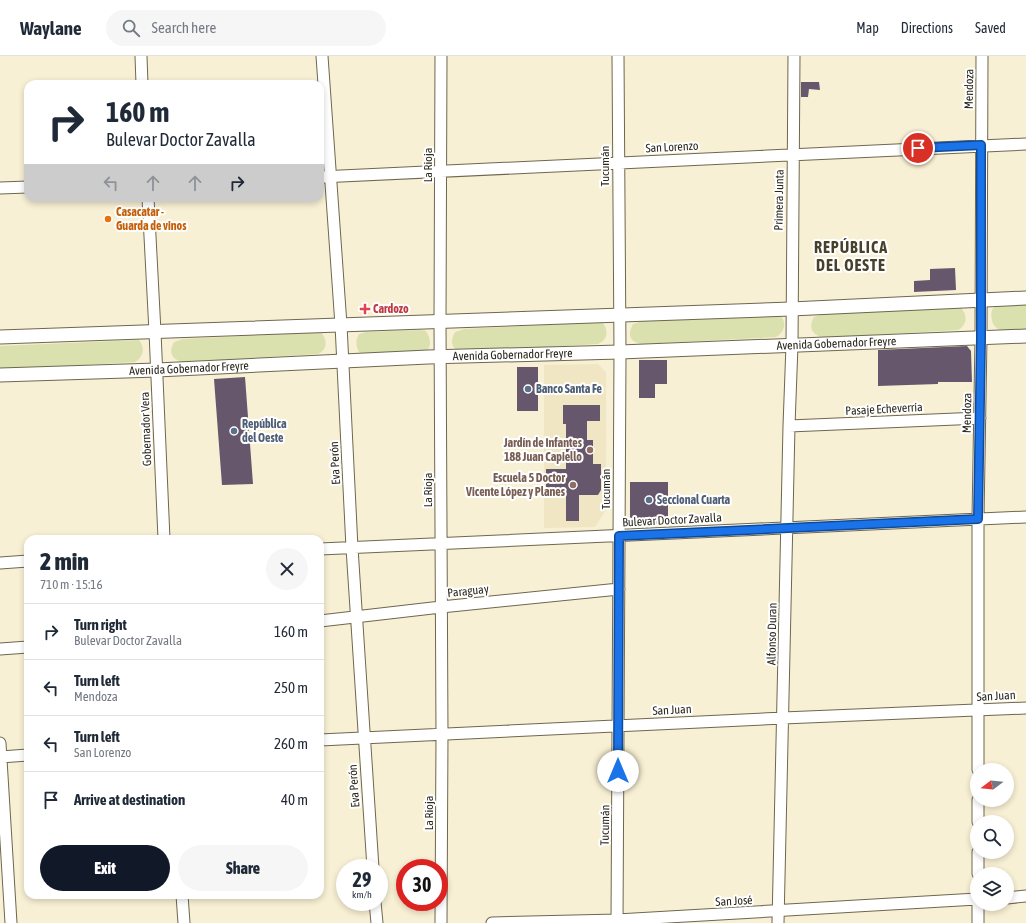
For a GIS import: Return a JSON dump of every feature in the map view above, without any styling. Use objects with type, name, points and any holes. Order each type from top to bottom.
[{"type":"main road","points":[[0,337],[791,309],[1026,298]]},
{"type":"main road","name":"Avenida Gobernador Freyre","points":[[0,375],[157,370],[440,357],[620,352],[1026,336]]},
{"type":"street","points":[[141,56],[142,80]]},
{"type":"street","name":"Eva Perón","points":[[322,56],[323,80]]},
{"type":"street","name":"La Rioja","points":[[441,56],[441,923]]},
{"type":"street","name":"Tucumán","points":[[617,922],[620,352],[618,56]]},
{"type":"street","name":"Primera Junta","points":[[792,345],[791,309],[794,56]]},
{"type":"street","name":"Mendoza","points":[[978,763],[978,519],[981,338],[982,56]]},
{"type":"street","name":"Eva Perón","points":[[324,136],[325,176],[341,325],[352,548],[372,859]]},
{"type":"street","name":"San Lorenzo","points":[[325,176],[1026,144]]},
{"type":"street","points":[[0,188],[24,187]]},
{"type":"street","name":"Gobernador Vera","points":[[148,202],[164,535]]},
{"type":"street","name":"Alfonso Duran","points":[[778,923],[792,345]]},
{"type":"street","name":"Pasaje Echeverría","points":[[789,426],[980,418]]},
{"type":"street","name":"Bulevar Doctor Zavalla","points":[[324,549],[1026,517]]},
{"type":"street","points":[[0,563],[24,562]]},
{"type":"street","name":"Paraguay","points":[[324,621],[619,589]]},
{"type":"street","points":[[0,649],[24,647]]},
{"type":"street","name":"San Juan","points":[[324,740],[1026,708]]},
{"type":"street","points":[[0,742],[11,923]]},
{"type":"street","points":[[0,756],[24,755]]},
{"type":"street","points":[[1014,897],[1026,896]]},
{"type":"street","points":[[182,899],[184,923]]},
{"type":"street","name":"San José","points":[[492,923],[617,922],[970,899]]},
{"type":"street","points":[[376,911],[377,923]]},
{"type":"street","points":[[978,911],[978,923]]},
{"type":"shaded area","points":[[598,364],[606,372],[606,510],[595,527],[544,528],[544,365]]},
{"type":"green space","points":[[1026,304],[1026,329],[1011,331],[1001,330],[994,325],[991,315],[993,308],[1000,305]]},
{"type":"green space","points":[[961,308],[965,314],[966,320],[958,330],[824,338],[814,333],[811,328],[814,317],[823,314]]},
{"type":"green space","points":[[780,315],[784,321],[784,327],[776,337],[642,344],[632,340],[630,335],[633,324],[642,321]]},
{"type":"green space","points":[[602,322],[606,328],[606,337],[598,344],[464,352],[454,348],[452,343],[455,332],[464,329]]},
{"type":"green space","points":[[426,331],[430,340],[429,348],[425,352],[367,355],[359,352],[356,343],[359,334],[366,332]]},
{"type":"green space","points":[[321,332],[325,338],[326,344],[323,350],[318,354],[184,362],[174,358],[171,353],[174,342],[183,339]]},
{"type":"green space","points":[[139,340],[143,352],[135,362],[0,370],[0,346]]},
{"type":"building","points":[[801,82],[819,82],[820,90],[809,89],[808,97],[801,97]]},
{"type":"building","points":[[955,268],[956,290],[914,292],[914,281],[930,280],[930,269]]},
{"type":"building","points":[[967,346],[971,351],[972,382],[938,382],[938,384],[878,386],[878,350]]},
{"type":"building","points":[[639,360],[667,360],[667,384],[655,384],[655,398],[639,398]]},
{"type":"building","name":"Banco Santa Fe","points":[[517,367],[538,367],[538,411],[517,411]]},
{"type":"building","name":"República del Oeste","points":[[245,377],[253,484],[222,485],[214,379]]},
{"type":"building","points":[[563,405],[600,405],[600,421],[587,421],[587,440],[593,440],[593,464],[601,464],[601,490],[598,495],[579,495],[579,521],[566,521],[566,491],[546,491],[546,469],[566,469],[566,424],[563,424]]},
{"type":"building","name":"Seccional Cuarta","points":[[630,482],[668,482],[668,524],[637,524],[630,517]]},
{"type":"place","name":"Casacatar - Guarda de vinos","points":[[108,219]]},
{"type":"place","name":"Cardozo","points":[[365,309]]},
{"type":"place","name":"Banco Santa Fe","points":[[528,389]]},
{"type":"place","name":"República del Oeste","points":[[234,431]]},
{"type":"place","name":"Jardín de Infantes 188 Juan Capiello","points":[[590,450]]},
{"type":"place","name":"Escuela 5 Doctor Vicente López y Planes","points":[[573,485]]},
{"type":"place","name":"Seccional Cuarta","points":[[649,500]]},
{"type":"district","name":"REPÚBLICA DEL OESTE","points":[[851,256]]},
{"type":"route","points":[[618,771],[619,536],[978,519],[981,338],[981,145],[918,148]]}]
